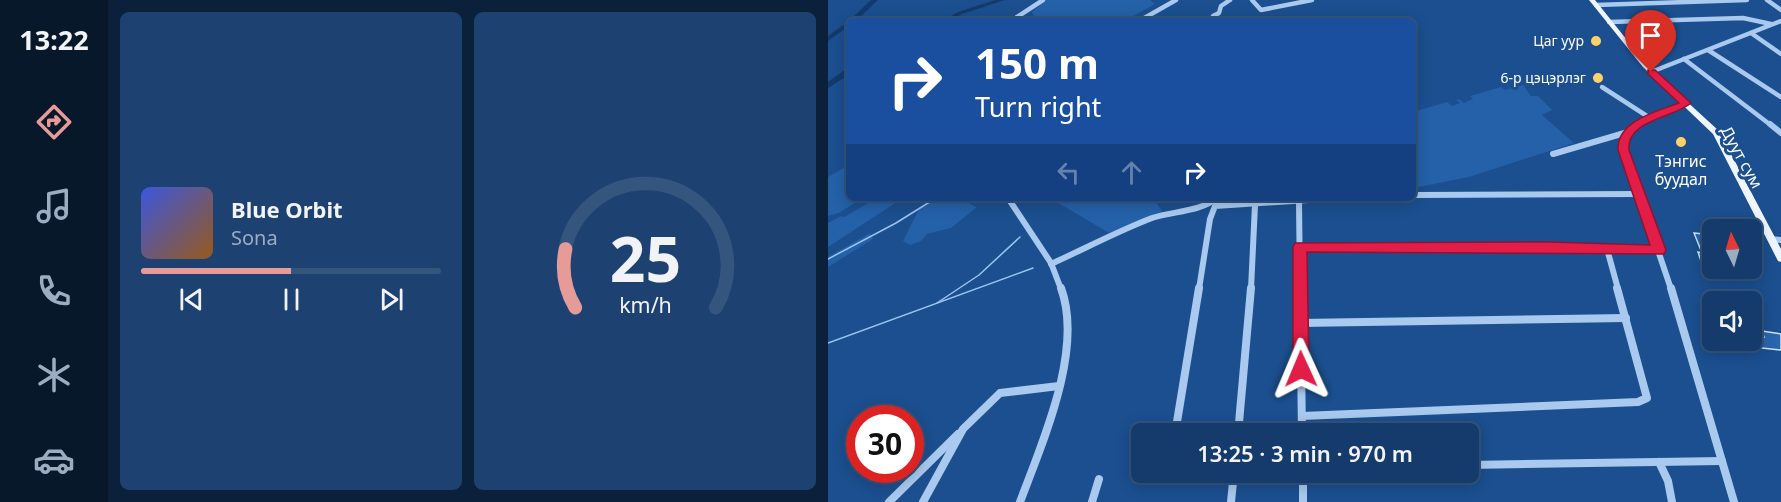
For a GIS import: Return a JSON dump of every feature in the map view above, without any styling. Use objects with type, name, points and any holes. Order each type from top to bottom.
[{"type":"main road","name":"Дуут сум","points":[[1594,3],[1651,72],[1716,134],[1781,258]]},
{"type":"street","points":[[1017,17],[1043,0]]},
{"type":"street","points":[[1144,18],[1176,0]]},
{"type":"street","points":[[1213,18],[1219,13],[1221,6],[1230,0]]},
{"type":"street","points":[[1252,0],[1261,10],[1312,0]]},
{"type":"street","points":[[1594,3],[1746,0]]},
{"type":"street","points":[[1767,0],[1781,10]]},
{"type":"street","points":[[1609,22],[1743,18],[1771,24]]},
{"type":"street","points":[[1651,72],[1781,21]]},
{"type":"street","points":[[1750,33],[1781,54]]},
{"type":"street","points":[[1708,50],[1781,97]]},
{"type":"street","points":[[1684,59],[1781,133]]},
{"type":"street","points":[[1602,87],[1650,118]]},
{"type":"street","points":[[1553,154],[1629,132],[1650,118],[1686,103]]},
{"type":"street","points":[[1629,132],[1623,142],[1624,150],[1659,250],[1734,502]]},
{"type":"street","points":[[1416,195],[1639,194]]},
{"type":"street","points":[[1010,201],[1051,264],[1064,298],[1068,319],[1066,348],[1059,386],[1020,502]]},
{"type":"street","points":[[1051,264],[1150,219],[1175,211],[1213,203],[1255,205],[1309,201]]},
{"type":"street","points":[[1299,202],[1302,423]]},
{"type":"street","points":[[1177,423],[1213,203]]},
{"type":"street","points":[[1239,423],[1251,295],[1255,205]]},
{"type":"street","points":[[1771,239],[1781,240]]},
{"type":"street","points":[[1300,247],[1659,250]]},
{"type":"street","points":[[1302,416],[1638,402],[1647,398],[1607,249]]},
{"type":"street","points":[[1300,323],[1626,318]]},
{"type":"street","points":[[889,502],[1000,393],[1059,386]]},
{"type":"street","points":[[923,502],[963,429]]},
{"type":"street","points":[[1479,465],[1722,461]]},
{"type":"street","points":[[1659,462],[1668,481],[1672,502]]},
{"type":"street","points":[[1092,502],[1099,479]]},
{"type":"street","points":[[1231,502],[1233,483]]},
{"type":"street","points":[[1303,483],[1303,502]]},
{"type":"shaded area","points":[[1046,0],[1150,0],[1155,4],[1129,18],[1035,18],[1032,12]]},
{"type":"shaded area","points":[[1523,85],[1531,96],[1538,96],[1552,110],[1542,115],[1574,143],[1469,177],[1416,187],[1416,111],[1447,102],[1452,106],[1460,103],[1456,100],[1459,99],[1464,103],[1473,99],[1470,96],[1501,87],[1505,90]]},
{"type":"shaded area","points":[[846,167],[846,201],[857,201],[839,213],[828,216],[828,177]]},
{"type":"shaded area","points":[[872,201],[898,201],[828,247],[828,223],[841,216],[844,217]]},
{"type":"shaded area","points":[[932,201],[964,201],[977,207],[951,228],[927,234],[921,241],[910,245],[903,241],[919,209]]},
{"type":"shaded area","points":[[1055,201],[1155,201],[1162,211],[1109,233]]},
{"type":"shaded area","points":[[870,233],[873,239],[828,267],[828,257]]},
{"type":"building","points":[[1694,233],[1702,234],[1702,253]]},
{"type":"building","points":[[1762,331],[1781,334],[1781,350],[1762,348],[1762,337],[1764,337]]},
{"type":"waterway","points":[[855,18],[875,0]]},
{"type":"waterway","points":[[951,18],[1002,0]]},
{"type":"waterway","points":[[828,39],[846,25]]},
{"type":"waterway","points":[[828,86],[846,73]]},
{"type":"waterway","points":[[828,259],[896,223],[931,201]]},
{"type":"waterway","points":[[937,303],[979,275],[1020,237]]},
{"type":"waterway","points":[[828,343],[1033,268]]},
{"type":"place","name":"Цаг уур","points":[[1596,41]]},
{"type":"place","name":"6-р цэцэрлэг","points":[[1598,78]]},
{"type":"place","name":"Тэнгис буудал","points":[[1681,142]]},
{"type":"route","points":[[1301,369],[1300,247],[1549,247],[1659,250],[1623,142],[1629,132],[1643,122],[1686,103],[1651,72]]}]
